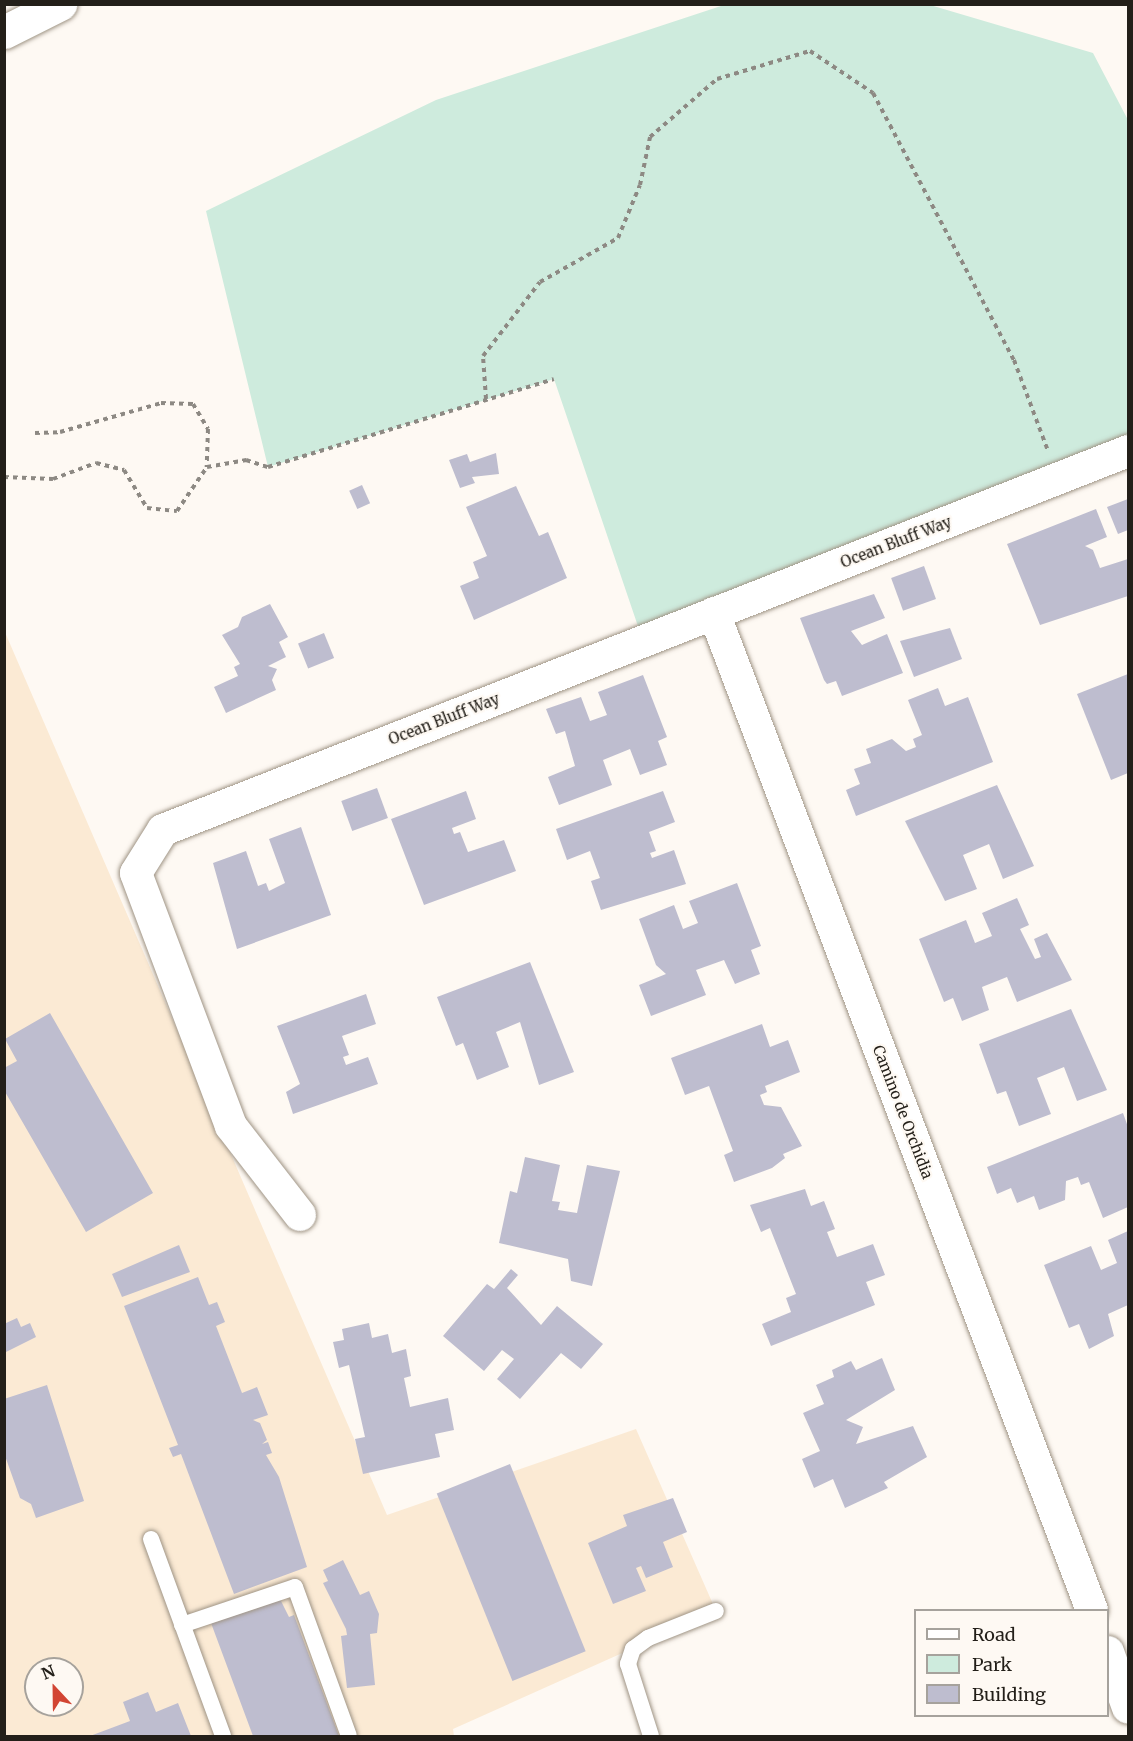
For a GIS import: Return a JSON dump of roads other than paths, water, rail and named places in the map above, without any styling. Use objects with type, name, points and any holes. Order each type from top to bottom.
[{"type":"main road","points":[[4,32],[60,4]]},
{"type":"street","name":"Ocean Bluff Way","points":[[300,1215],[231,1126],[136,873],[163,830],[1128,451]]},
{"type":"street","name":"Camino de Orchidia","points":[[714,613],[1091,1609]]},
{"type":"street","points":[[1109,1657],[1128,1708]]},
{"type":"lane","points":[[151,1539],[223,1737]]},
{"type":"lane","points":[[182,1624],[295,1587],[350,1737]]},
{"type":"lane","points":[[651,1737],[628,1664],[633,1649],[648,1638],[716,1611]]}]
